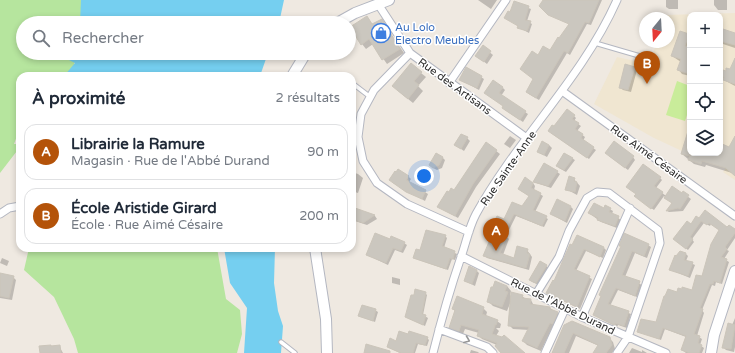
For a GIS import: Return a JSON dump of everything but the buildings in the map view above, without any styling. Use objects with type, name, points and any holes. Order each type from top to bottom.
[{"type":"main road","points":[[350,16],[389,0]]},
{"type":"main road","points":[[294,72],[302,60]]},
{"type":"main road","points":[[316,252],[326,319],[327,353]]},
{"type":"main road","points":[[711,353],[714,335],[731,295],[735,271]]},
{"type":"street","points":[[449,83],[506,0]]},
{"type":"street","name":"Rue Sainte-Anne","points":[[433,353],[461,256],[469,232],[481,205],[595,43],[617,0]]},
{"type":"street","name":"Rue des Artisans","points":[[378,4],[410,53],[449,83],[528,139]]},
{"type":"street","points":[[410,53],[369,96],[361,114],[356,127],[363,161],[377,183],[407,204],[469,232]]},
{"type":"street","name":"Rue Aimé Césaire","points":[[562,91],[735,216]]},
{"type":"street","points":[[536,294],[559,257],[569,231],[587,198],[597,192],[609,193],[630,208],[658,230],[660,243],[628,337],[617,353]]},
{"type":"street","points":[[0,214],[9,208],[16,207]]},
{"type":"street","points":[[582,317],[630,208]]},
{"type":"street","name":"Rue de l'Abbé Durand","points":[[461,256],[582,317],[666,353]]},
{"type":"street","points":[[545,353],[565,308]]},
{"type":"street","points":[[439,329],[487,348],[493,353]]},
{"type":"lane","points":[[595,43],[650,59]]},
{"type":"lane","points":[[356,86],[369,96]]},
{"type":"lane","points":[[281,342],[295,353]]},
{"type":"shaded area","points":[[723,13],[735,13],[735,180],[723,172],[726,168],[687,156],[723,156]]},
{"type":"shaded area","points":[[687,14],[687,156],[681,154],[682,151],[654,138],[594,104],[617,57],[649,64],[655,48],[675,48],[675,15]]},
{"type":"green space","points":[[0,0],[84,0],[84,16],[16,16],[16,60],[76,60],[71,72],[16,72],[16,139],[14,144],[16,144],[16,152],[0,173]]},
{"type":"green space","points":[[677,81],[687,85],[687,115],[685,121],[666,115]]},
{"type":"green space","points":[[28,252],[218,252],[226,299],[240,310],[242,334],[237,353],[78,353],[74,339],[54,297],[24,270]]},
{"type":"water","points":[[81,0],[284,0],[281,16],[80,16]]},
{"type":"water","points":[[69,60],[266,60],[261,72],[67,72],[75,63]]},
{"type":"water","points":[[225,252],[275,252],[274,283],[278,311],[283,326],[281,353],[244,353],[247,308],[230,283]]},
{"type":"place","name":"Au Lolo Electro Meubles","points":[[381,33]]},
{"type":"place","name":"École Aristide Girard","points":[[647,84]]},
{"type":"place","name":"Librairie la Ramure","points":[[496,251]]}]
